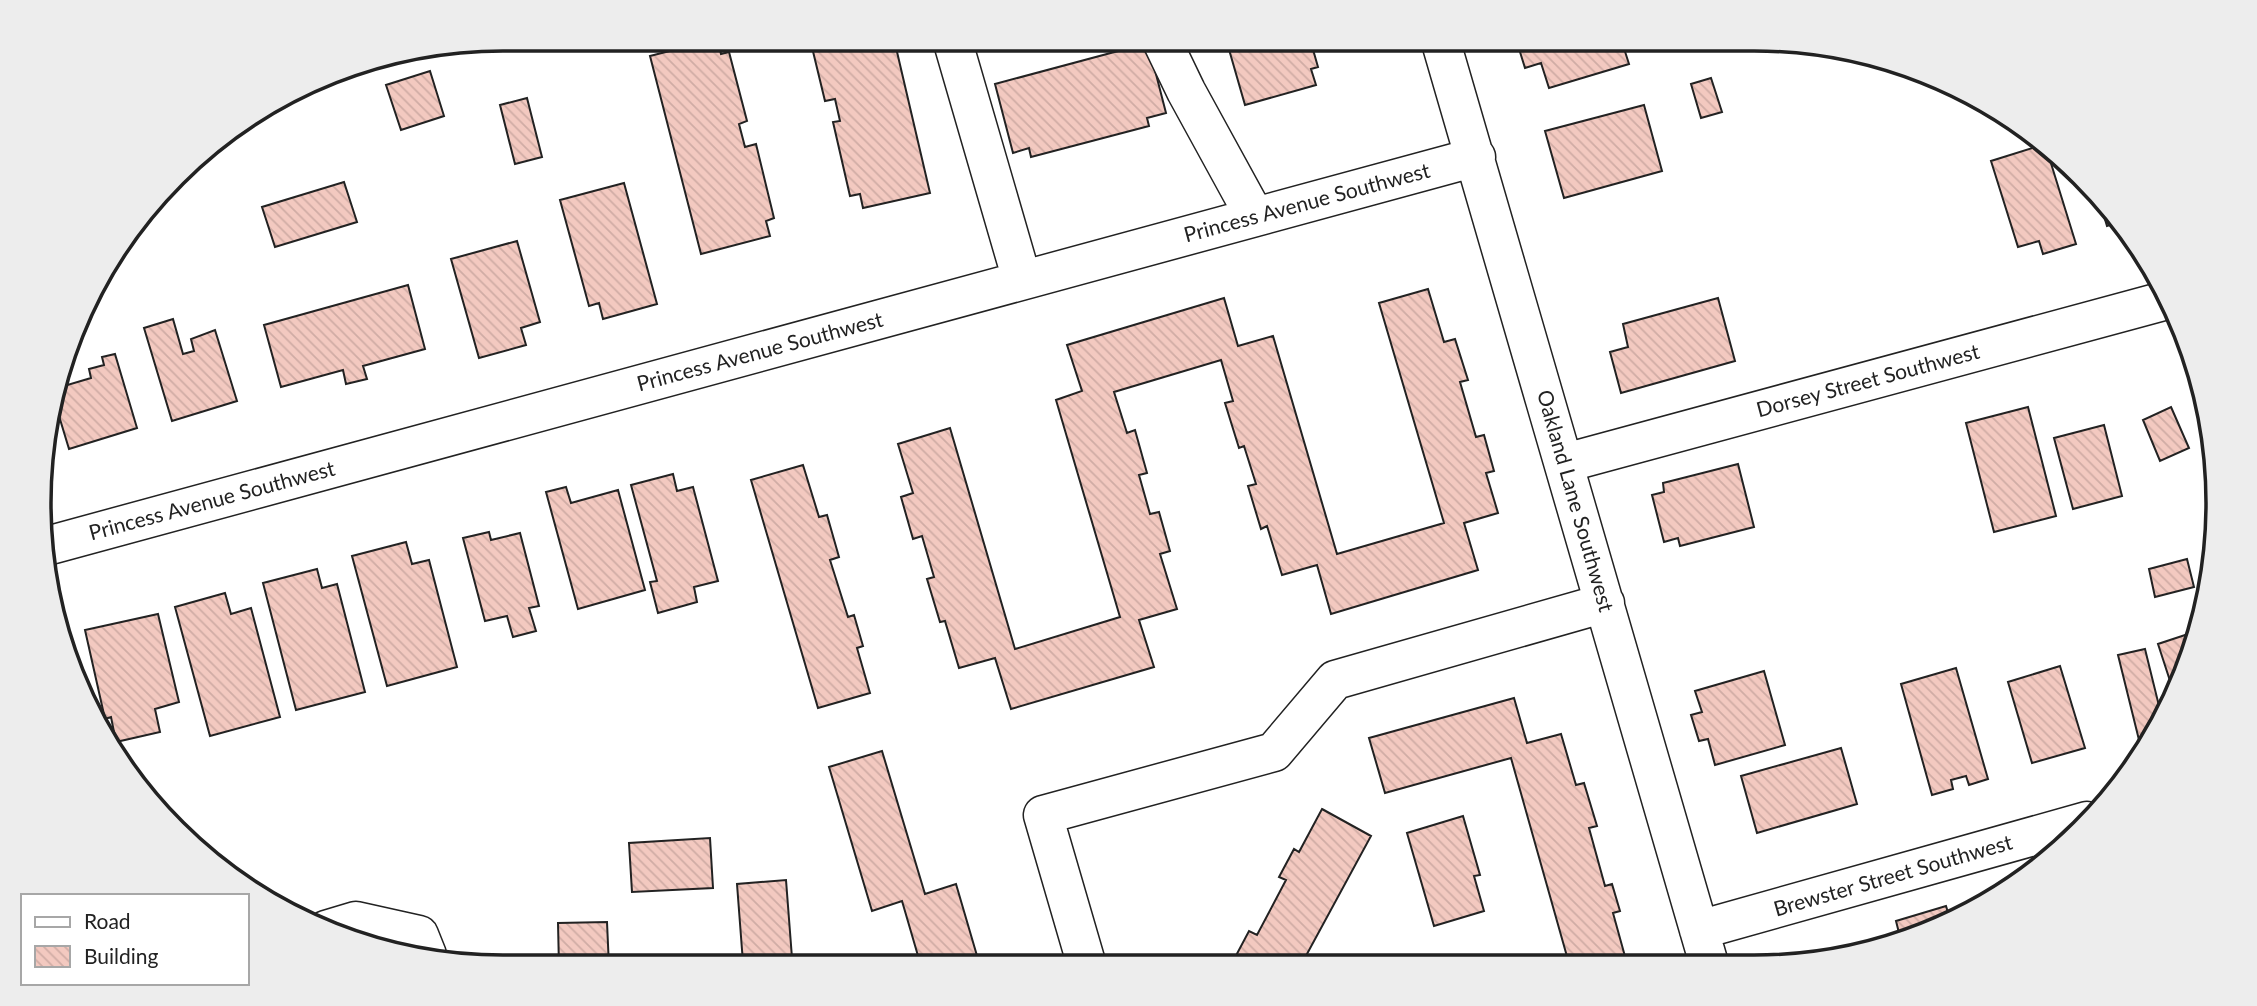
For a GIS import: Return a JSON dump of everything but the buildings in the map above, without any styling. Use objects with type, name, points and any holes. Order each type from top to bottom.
[{"type":"street","points":[[956,51],[1022,280]]},
{"type":"street","points":[[1167,51],[1186,92],[1255,217]]},
{"type":"street","name":"Oakland Lane Southwest","points":[[1444,51],[1704,947]]},
{"type":"street","name":"Princess Avenue Southwest","points":[[53,544],[1476,157]]},
{"type":"street","name":"Dorsey Street Southwest","points":[[1564,463],[2160,302]]},
{"type":"street","points":[[1084,955],[1043,815],[1274,752],[1335,680],[1605,603]]},
{"type":"street","name":"Brewster Street Southwest","points":[[1704,947],[2070,827]]},
{"type":"street","points":[[342,925],[356,921],[419,936],[424,948]]}]
